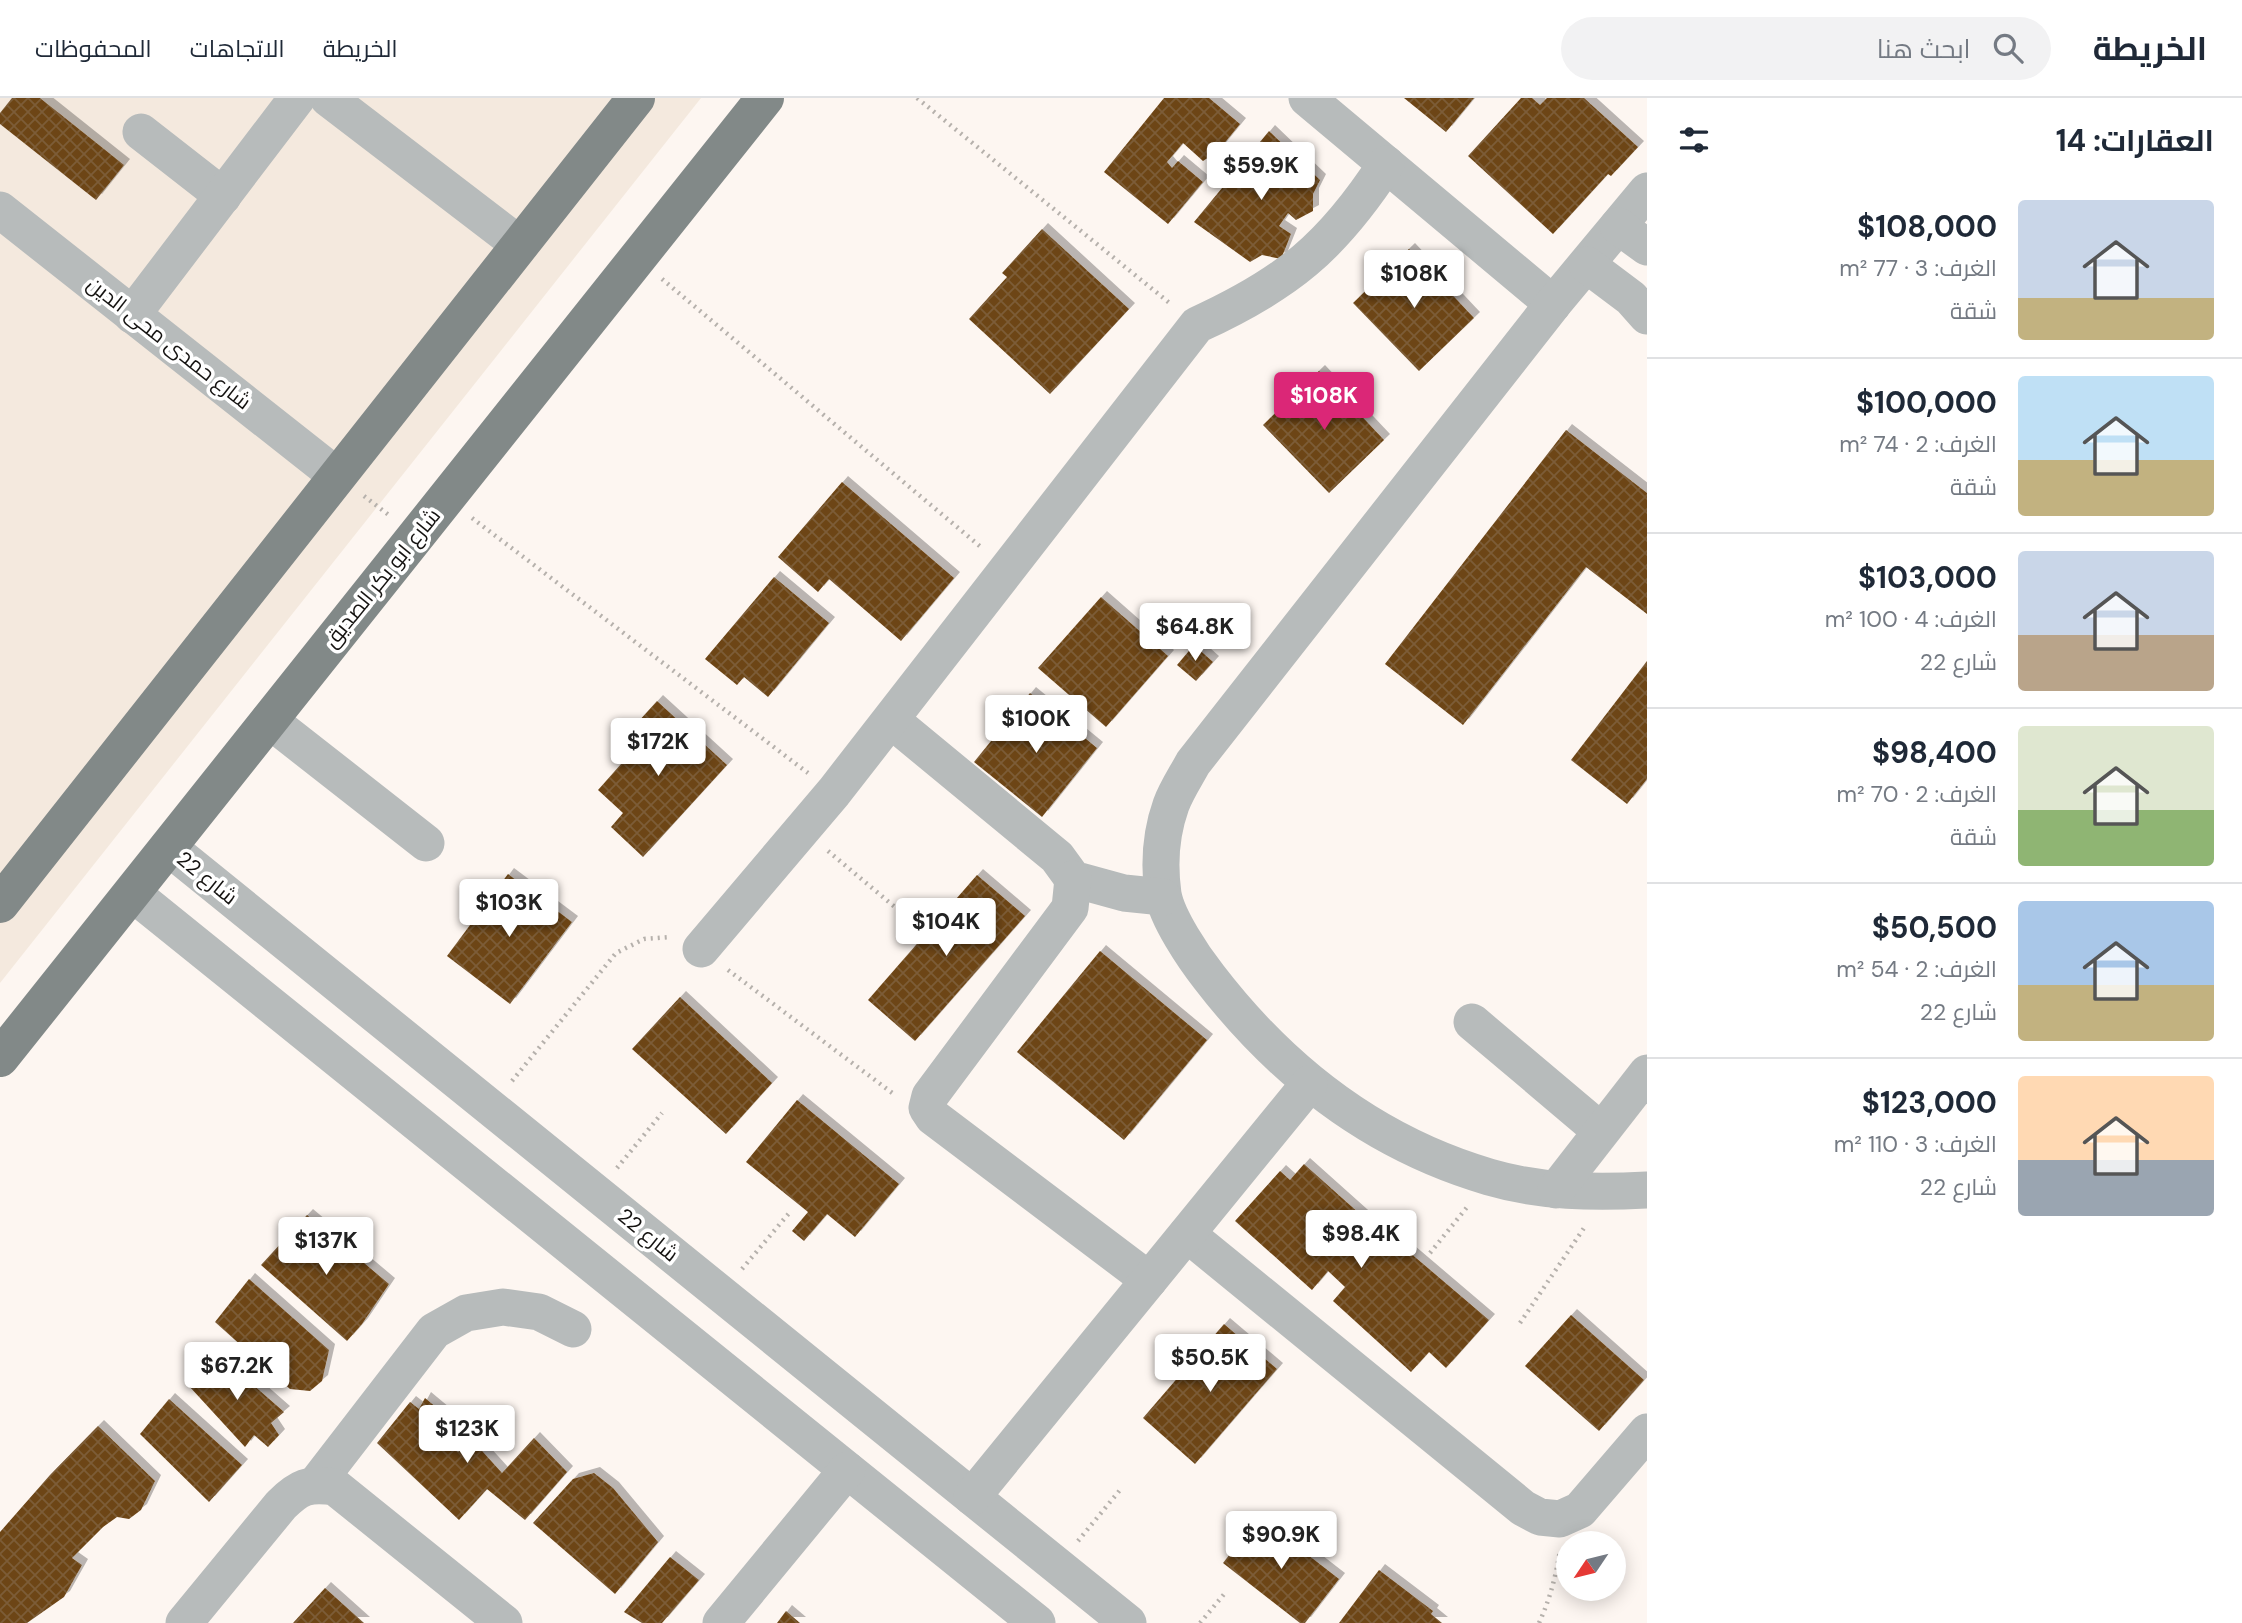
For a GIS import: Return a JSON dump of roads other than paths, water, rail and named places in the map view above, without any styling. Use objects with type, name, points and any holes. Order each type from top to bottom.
[{"type":"main road","points":[[0,904],[636,98]]},
{"type":"main road","name":"شارع ابو بكر الصديق","points":[[0,1058],[765,98]]},
{"type":"street","points":[[132,315],[297,98]]},
{"type":"street","points":[[328,98],[520,245]]},
{"type":"street","points":[[1314,100],[1385,164],[1553,304]]},
{"type":"street","points":[[141,132],[223,196]]},
{"type":"street","points":[[701,949],[834,792],[1197,325],[1244,304],[1287,277],[1325,243],[1359,205],[1385,164]]},
{"type":"street","points":[[1647,191],[1553,304],[1193,763],[1171,804],[1161,850],[1163,897],[1188,950],[1265,1042],[1309,1084],[1396,1139],[1442,1161],[1491,1178],[1556,1190],[1647,1190]]},
{"type":"street","name":"شارع حمدى محى الدين","points":[[0,210],[337,476]]},
{"type":"street","points":[[1618,226],[1647,247]]},
{"type":"street","points":[[1587,265],[1631,299],[1647,316]]},
{"type":"street","points":[[269,720],[426,843]]},
{"type":"street","points":[[891,720],[1057,857],[1073,879],[1124,893],[1163,897]]},
{"type":"street","name":"شارع 22","points":[[168,847],[1128,1623]]},
{"type":"street","points":[[1073,879],[1070,908],[928,1102],[933,1117],[1149,1280]]},
{"type":"street","points":[[132,893],[1037,1623]]},
{"type":"street","points":[[1472,1022],[1601,1131]]},
{"type":"street","points":[[1556,1190],[1647,1073]]},
{"type":"street","points":[[972,1497],[1309,1084]]},
{"type":"street","points":[[1187,1234],[1523,1508],[1540,1517],[1560,1519],[1580,1510],[1647,1432]]},
{"type":"street","points":[[316,1484],[434,1331],[466,1313],[503,1307],[540,1312],[573,1329]]},
{"type":"street","points":[[721,1623],[847,1470]]},
{"type":"street","points":[[184,1623],[281,1505],[296,1491],[316,1484],[335,1487],[504,1623]]}]
